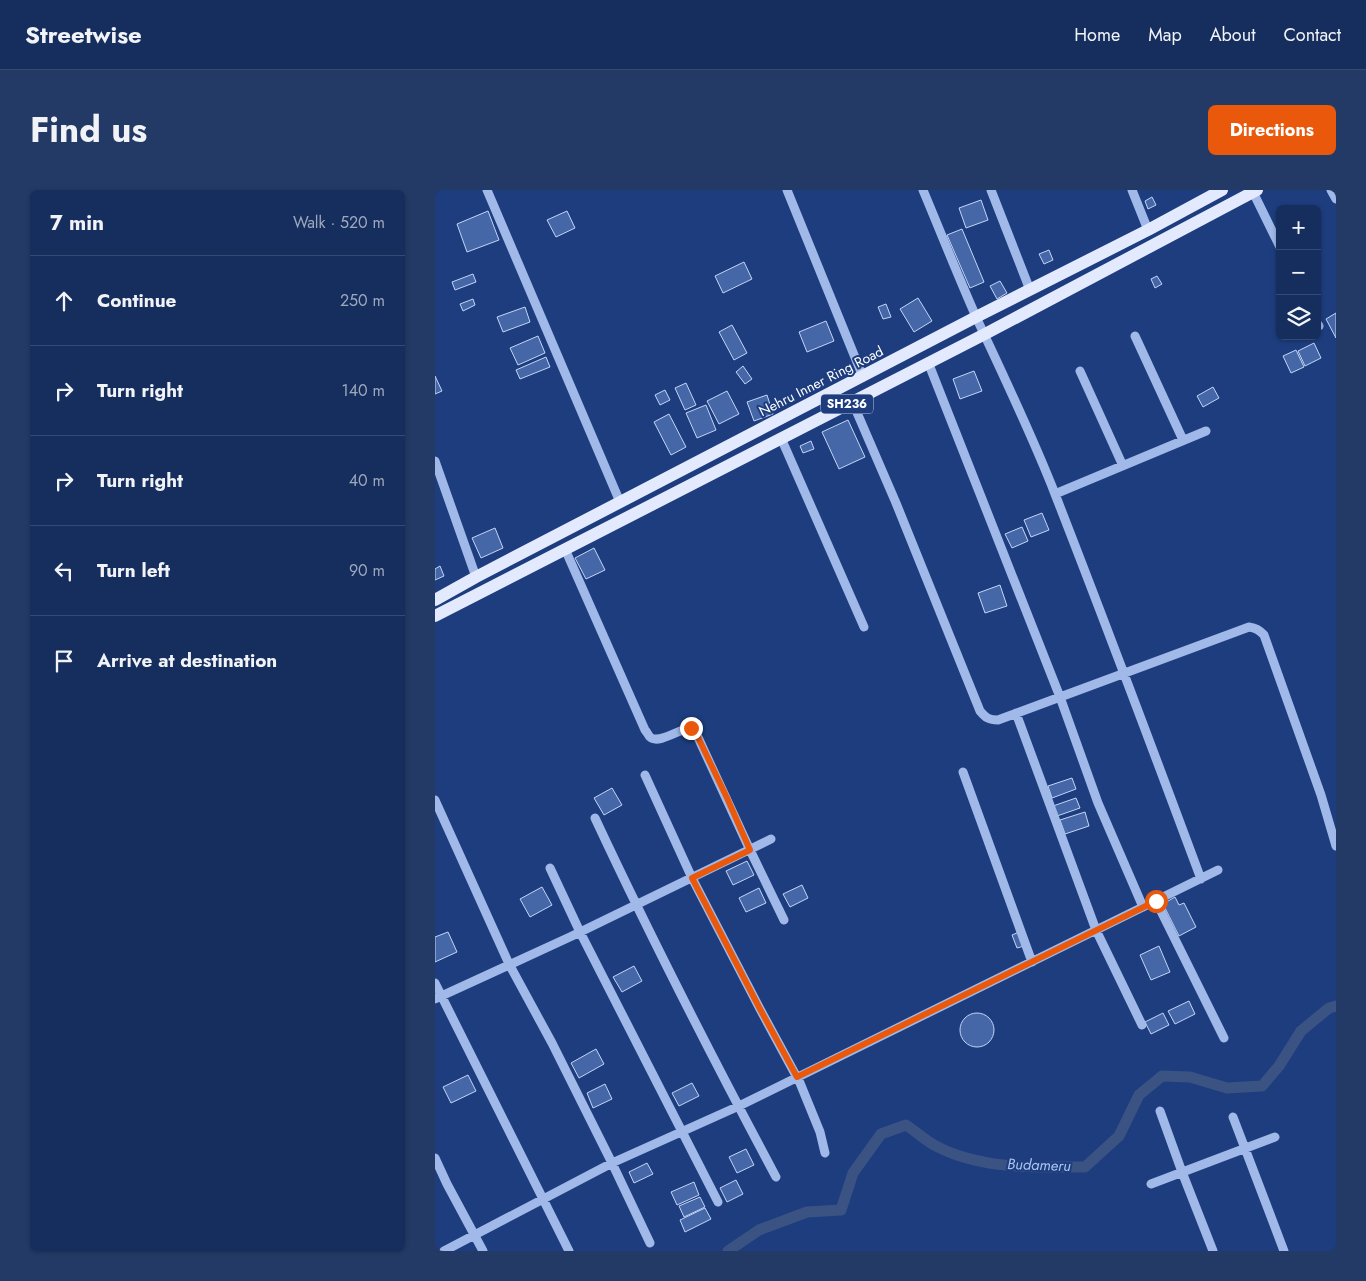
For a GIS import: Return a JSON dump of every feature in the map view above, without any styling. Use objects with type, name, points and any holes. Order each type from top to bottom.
[{"type":"main road","name":"Nehru Inner Ring Road","points":[[435,600],[976,317],[1148,230],[1221,190]]},
{"type":"main road","name":"SH236","points":[[435,616],[985,334],[1255,191]]},
{"type":"street","points":[[487,190],[620,502]]},
{"type":"street","points":[[787,190],[863,376]]},
{"type":"street","points":[[923,190],[976,317],[1011,391],[1055,494],[1112,640],[1201,879]]},
{"type":"street","points":[[991,190],[1030,290]]},
{"type":"street","points":[[1132,190],[1148,230]]},
{"type":"street","points":[[1331,190],[1336,199]]},
{"type":"street","points":[[1255,191],[1276,237]]},
{"type":"street","points":[[1135,336],[1183,440]]},
{"type":"street","points":[[928,362],[1060,697],[1098,803],[1143,907]]},
{"type":"street","points":[[1080,371],[1123,466]]},
{"type":"street","points":[[852,401],[985,717],[990,720],[998,720],[1249,628],[1255,628],[1264,635],[1321,795],[1336,846]]},
{"type":"street","points":[[1055,494],[1206,431]]},
{"type":"street","points":[[781,438],[864,628]]},
{"type":"street","points":[[435,461],[476,577]]},
{"type":"street","points":[[565,549],[645,730],[651,738],[658,740],[686,728],[691,728],[696,733],[784,920]]},
{"type":"street","points":[[1016,714],[1096,930],[1142,1025]]},
{"type":"street","points":[[963,772],[1032,962]]},
{"type":"street","points":[[645,775],[692,878],[797,1077],[820,1132],[825,1152]]},
{"type":"street","points":[[435,800],[509,964],[552,1043],[650,1243]]},
{"type":"street","points":[[595,818],[635,905],[777,1177]]},
{"type":"street","points":[[438,998],[771,839]]},
{"type":"street","points":[[550,868],[579,932],[718,1202]]},
{"type":"street","points":[[444,1251],[612,1163],[739,1106],[1218,870]]},
{"type":"street","points":[[1156,901],[1224,1038]]},
{"type":"street","points":[[435,983],[438,998],[506,1123],[569,1251]]},
{"type":"street","points":[[1160,1111],[1213,1251]]},
{"type":"street","points":[[1233,1117],[1283,1251]]},
{"type":"street","points":[[1151,1184],[1275,1137]]},
{"type":"street","points":[[435,1158],[483,1251]]},
{"type":"building","points":[[1152,197],[1156,205],[1148,209],[1145,201]]},
{"type":"building","points":[[981,200],[988,220],[966,228],[959,208]]},
{"type":"building","points":[[488,211],[499,240],[467,252],[457,224]]},
{"type":"building","points":[[567,211],[575,228],[556,237],[547,220]]},
{"type":"building","points":[[962,229],[984,282],[970,288],[947,235]]},
{"type":"building","points":[[1049,250],[1053,260],[1044,264],[1039,254]]},
{"type":"building","points":[[744,262],[752,279],[723,293],[715,276]]},
{"type":"building","points":[[473,274],[476,282],[455,290],[452,282]]},
{"type":"building","points":[[1157,276],[1162,284],[1155,288],[1151,279]]},
{"type":"building","points":[[1000,281],[1007,293],[997,299],[990,286]]},
{"type":"building","points":[[918,298],[932,321],[914,332],[900,309]]},
{"type":"building","points":[[473,299],[475,305],[463,311],[460,304]]},
{"type":"building","points":[[886,304],[891,317],[883,319],[878,307]]},
{"type":"building","points":[[525,307],[530,322],[503,332],[497,317]]},
{"type":"building","points":[[1336,313],[1336,338],[1326,319]]},
{"type":"building","points":[[826,321],[834,341],[807,352],[799,332]]},
{"type":"building","points":[[732,325],[747,353],[734,360],[719,332]]},
{"type":"building","points":[[538,336],[545,353],[518,365],[510,348]]},
{"type":"building","points":[[1314,343],[1321,358],[1305,366],[1298,351]]},
{"type":"building","points":[[1296,350],[1304,367],[1291,373],[1283,356]]},
{"type":"building","points":[[546,357],[550,367],[520,379],[516,370]]},
{"type":"building","points":[[743,366],[752,379],[745,384],[736,372]]},
{"type":"building","points":[[974,371],[982,391],[960,399],[953,379]]},
{"type":"building","points":[[435,376],[442,391],[435,394]]},
{"type":"building","points":[[686,383],[696,405],[685,410],[675,388]]},
{"type":"building","points":[[1213,387],[1219,398],[1203,407],[1197,396]]},
{"type":"building","points":[[665,390],[670,400],[660,405],[655,395]]},
{"type":"building","points":[[727,391],[739,414],[719,424],[707,401]]},
{"type":"building","points":[[767,395],[773,414],[754,421],[747,402]]},
{"type":"building","points":[[706,405],[716,430],[697,438],[686,413]]},
{"type":"building","points":[[669,414],[686,447],[671,455],[654,422]]},
{"type":"building","points":[[848,420],[865,457],[839,469],[822,432]]},
{"type":"building","points":[[811,441],[814,449],[803,453],[800,446]]},
{"type":"building","points":[[1042,513],[1049,530],[1031,537],[1024,520]]},
{"type":"building","points":[[1022,527],[1028,541],[1012,548],[1005,534]]},
{"type":"building","points":[[495,528],[503,548],[481,558],[472,538]]},
{"type":"building","points":[[594,548],[605,570],[586,579],[575,558]]},
{"type":"building","points":[[440,566],[444,576],[435,580],[435,569]]},
{"type":"building","points":[[1000,585],[1007,606],[985,613],[978,593]]},
{"type":"building","points":[[1072,778],[1076,789],[1052,798],[1048,786]]},
{"type":"building","points":[[612,788],[622,805],[604,815],[594,798]]},
{"type":"building","points":[[1076,798],[1080,808],[1057,816],[1053,806]]},
{"type":"building","points":[[1085,812],[1089,826],[1065,834],[1060,820]]},
{"type":"building","points":[[747,861],[754,875],[733,885],[726,871]]},
{"type":"building","points":[[802,885],[808,898],[790,907],[783,894]]},
{"type":"building","points":[[542,887],[552,905],[530,917],[520,899]]},
{"type":"building","points":[[759,888],[766,903],[746,912],[739,898]]},
{"type":"building","points":[[1175,897],[1179,905],[1184,903],[1196,927],[1179,936],[1163,904]]},
{"type":"building","points":[[448,932],[457,952],[435,962],[435,937]]},
{"type":"building","points":[[1019,932],[1024,946],[1017,948],[1012,935]]},
{"type":"building","points":[[1159,946],[1170,972],[1151,980],[1140,955]]},
{"type":"building","points":[[634,966],[642,981],[622,992],[613,977]]},
{"type":"building","points":[[1189,1001],[1195,1014],[1175,1024],[1168,1011]]},
{"type":"building","points":[[977,1013],[984,1014],[989,1018],[993,1023],[993,1037],[989,1042],[984,1046],[977,1047],[970,1046],[965,1042],[961,1037],[960,1030],[961,1023],[965,1018],[970,1014]]},
{"type":"building","points":[[1163,1013],[1169,1025],[1151,1034],[1145,1022]]},
{"type":"building","points":[[596,1049],[604,1064],[579,1078],[571,1063]]},
{"type":"building","points":[[468,1075],[476,1091],[451,1103],[443,1087]]},
{"type":"building","points":[[692,1083],[699,1096],[679,1106],[672,1093]]},
{"type":"building","points":[[605,1084],[612,1099],[593,1108],[587,1093]]},
{"type":"building","points":[[746,1149],[754,1165],[737,1173],[729,1157]]},
{"type":"building","points":[[647,1163],[653,1174],[634,1183],[629,1172]]},
{"type":"building","points":[[736,1180],[743,1194],[727,1202],[720,1188]]},
{"type":"building","points":[[694,1182],[699,1195],[677,1205],[671,1192]]},
{"type":"building","points":[[700,1197],[705,1207],[684,1217],[679,1206]]},
{"type":"building","points":[[705,1208],[711,1219],[685,1232],[680,1220]]},
{"type":"waterway","name":"Budameru","points":[[728,1251],[759,1230],[807,1212],[841,1210],[853,1173],[881,1134],[906,1125],[934,1145],[970,1159],[1027,1167],[1085,1167],[1119,1136],[1139,1095],[1162,1076],[1190,1077],[1227,1088],[1262,1086],[1279,1066],[1301,1031],[1329,1008],[1336,1006]]},
{"type":"route","points":[[691,728],[696,733],[750,850],[692,878],[797,1077],[1156,901]]}]
